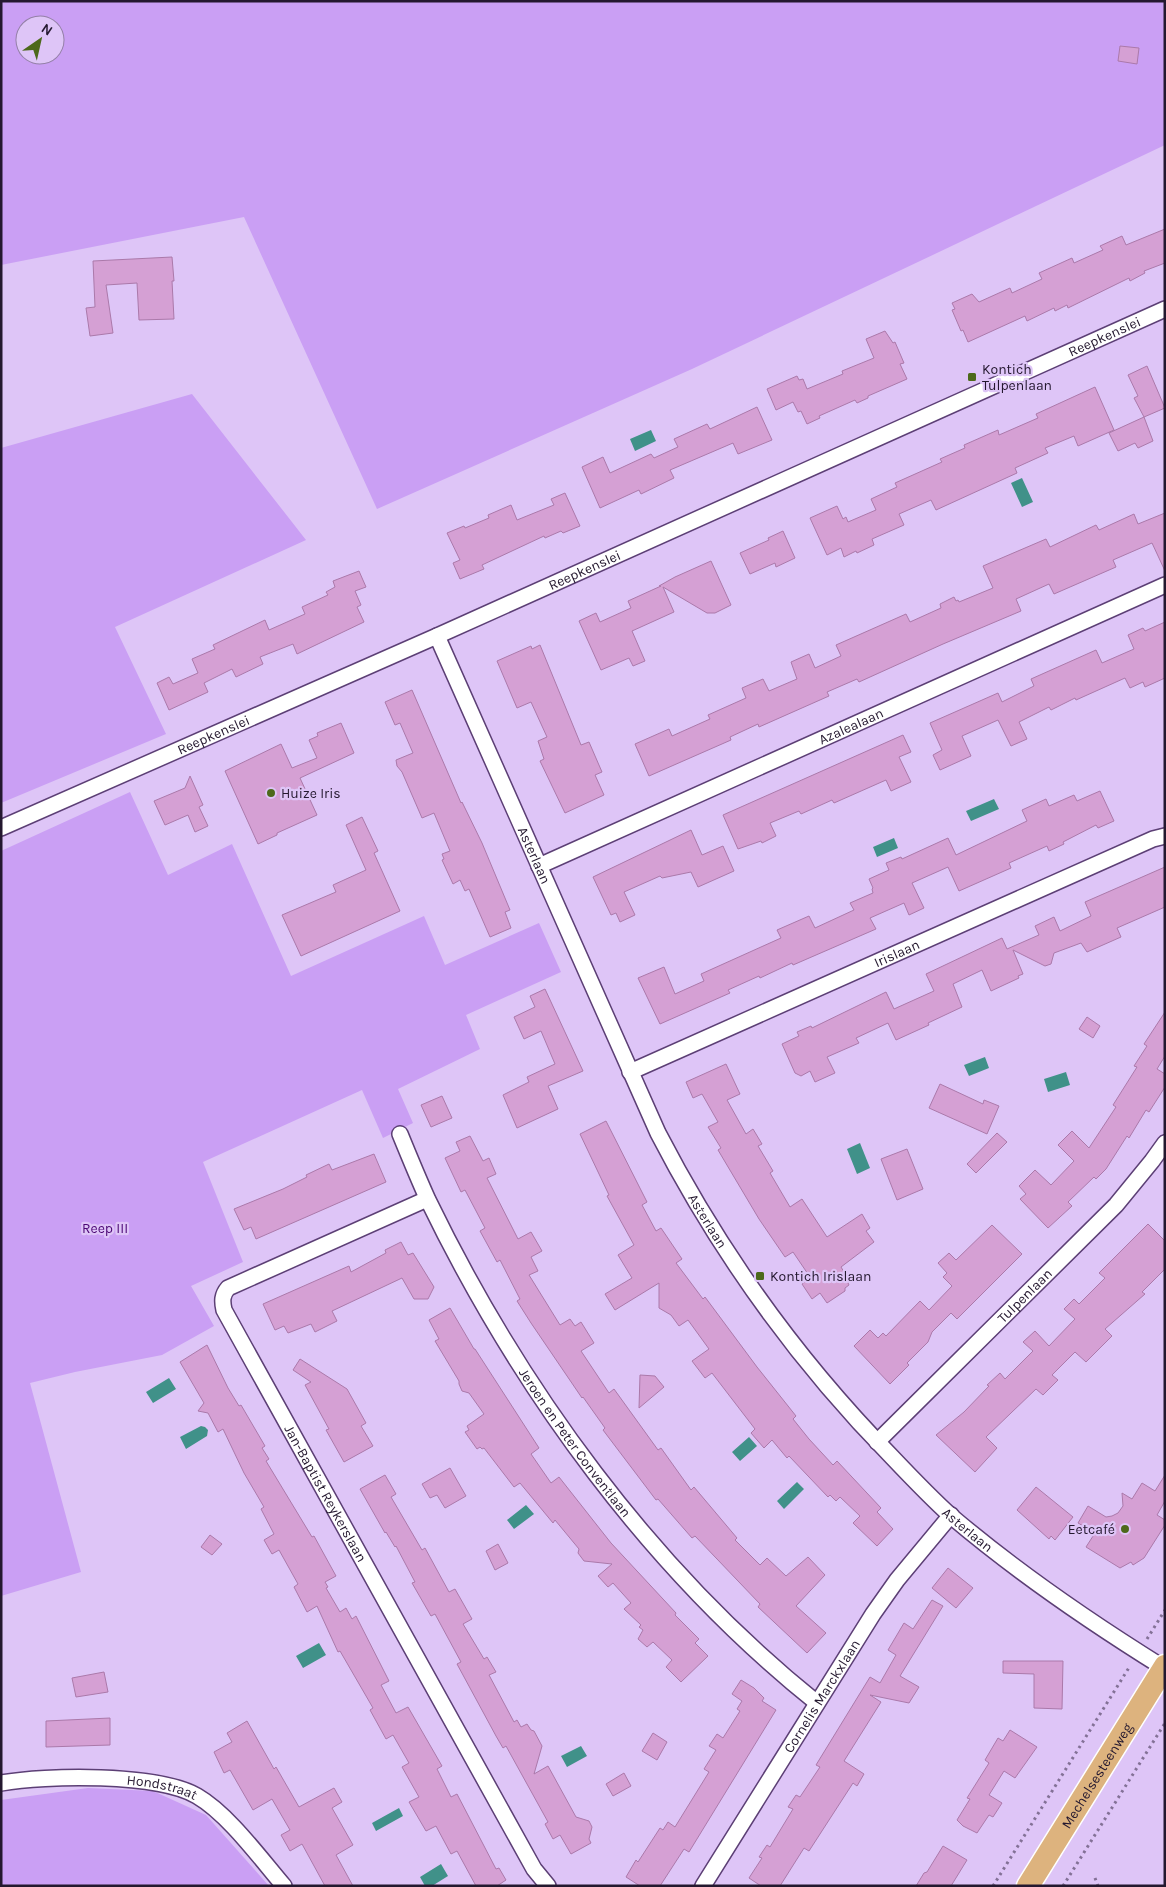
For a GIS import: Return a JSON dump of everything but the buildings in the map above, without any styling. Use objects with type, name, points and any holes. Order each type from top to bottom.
[{"type":"main road","name":"Mechelsesteenweg","points":[[1028,1886],[1164,1667]]},
{"type":"street","name":"Reepkenslei","points":[[1,828],[436,636],[1165,309]]},
{"type":"street","name":"Azalealaan","points":[[538,866],[1165,586]]},
{"type":"street","name":"Asterlaan","points":[[436,636],[658,1133],[679,1173],[744,1279],[817,1376],[877,1442],[951,1515],[1046,1589],[1164,1667]]},
{"type":"street","name":"Irislaan","points":[[630,1072],[1153,839],[1165,836]]},
{"type":"street","name":"Jeroen en Peter Conventlaan","points":[[400,1134],[427,1199],[470,1282],[550,1412],[596,1474],[693,1588],[743,1639],[817,1704]]},
{"type":"street","name":"Tulpenlaan","points":[[877,1442],[1116,1205],[1165,1143]]},
{"type":"street","name":"Jan-Baptist Reykerslaan","points":[[427,1199],[228,1288],[223,1294],[222,1302],[224,1310],[534,1870],[548,1886]]},
{"type":"street","name":"Cornelis Marckxlaan","points":[[703,1886],[884,1597],[951,1515]]},
{"type":"street","name":"Hondstraat","points":[[1,1783],[32,1779],[103,1778],[150,1782],[188,1792],[204,1801],[223,1818],[284,1886]]},
{"type":"path","points":[[993,1886],[1164,1612]]},
{"type":"path","points":[[1063,1886],[1165,1723]]},
{"type":"path","points":[[1094,1878],[1098,1886]]},
{"type":"green space","points":[[1,1],[1165,1],[1165,145],[692,369],[377,509],[244,217],[1,265]]},
{"type":"green space","points":[[192,394],[306,540],[115,627],[166,734],[1,803],[1,448]]},
{"type":"green space","name":"Reep III","points":[[130,792],[168,875],[232,844],[291,976],[424,916],[445,965],[539,923],[561,972],[466,1015],[480,1049],[398,1089],[413,1123],[383,1138],[362,1090],[203,1162],[243,1262],[191,1286],[214,1326],[162,1355],[30,1383],[81,1572],[1,1596],[1,851]]},
{"type":"green space","points":[[88,1788],[153,1791],[206,1815],[269,1886],[1,1886],[1,1800]]},
{"type":"shaded area","points":[[651,430],[656,441],[635,451],[630,439]]},
{"type":"shaded area","points":[[1022,478],[1033,502],[1022,507],[1011,483]]},
{"type":"shaded area","points":[[994,799],[999,809],[971,821],[966,811]]},
{"type":"shaded area","points":[[894,838],[898,848],[877,857],[873,847]]},
{"type":"shaded area","points":[[985,1057],[989,1068],[969,1076],[964,1065]]},
{"type":"shaded area","points":[[1066,1072],[1070,1085],[1048,1092],[1044,1079]]},
{"type":"shaded area","points":[[860,1143],[870,1168],[857,1174],[847,1149]]},
{"type":"shaded area","points":[[169,1378],[176,1389],[153,1403],[146,1392]]},
{"type":"shaded area","points":[[201,1426],[208,1430],[207,1436],[186,1449],[180,1437]]},
{"type":"shaded area","points":[[749,1437],[757,1446],[740,1461],[732,1452]]},
{"type":"shaded area","points":[[797,1482],[804,1489],[784,1509],[777,1501]]},
{"type":"shaded area","points":[[526,1505],[534,1514],[514,1529],[507,1520]]},
{"type":"shaded area","points":[[319,1643],[326,1655],[303,1668],[296,1656]]},
{"type":"shaded area","points":[[581,1746],[587,1756],[567,1767],[561,1756]]},
{"type":"shaded area","points":[[399,1808],[403,1816],[376,1831],[372,1823]]},
{"type":"shaded area","points":[[441,1864],[448,1876],[432,1886],[425,1886],[420,1877]]},
{"type":"place","name":"Kontich Tulpenlaan","points":[[972,377]]},
{"type":"place","name":"Huize Iris","points":[[271,793]]},
{"type":"place","name":"Kontich Irislaan","points":[[760,1276]]},
{"type":"place","name":"Eetcafé","points":[[1125,1529]]}]
